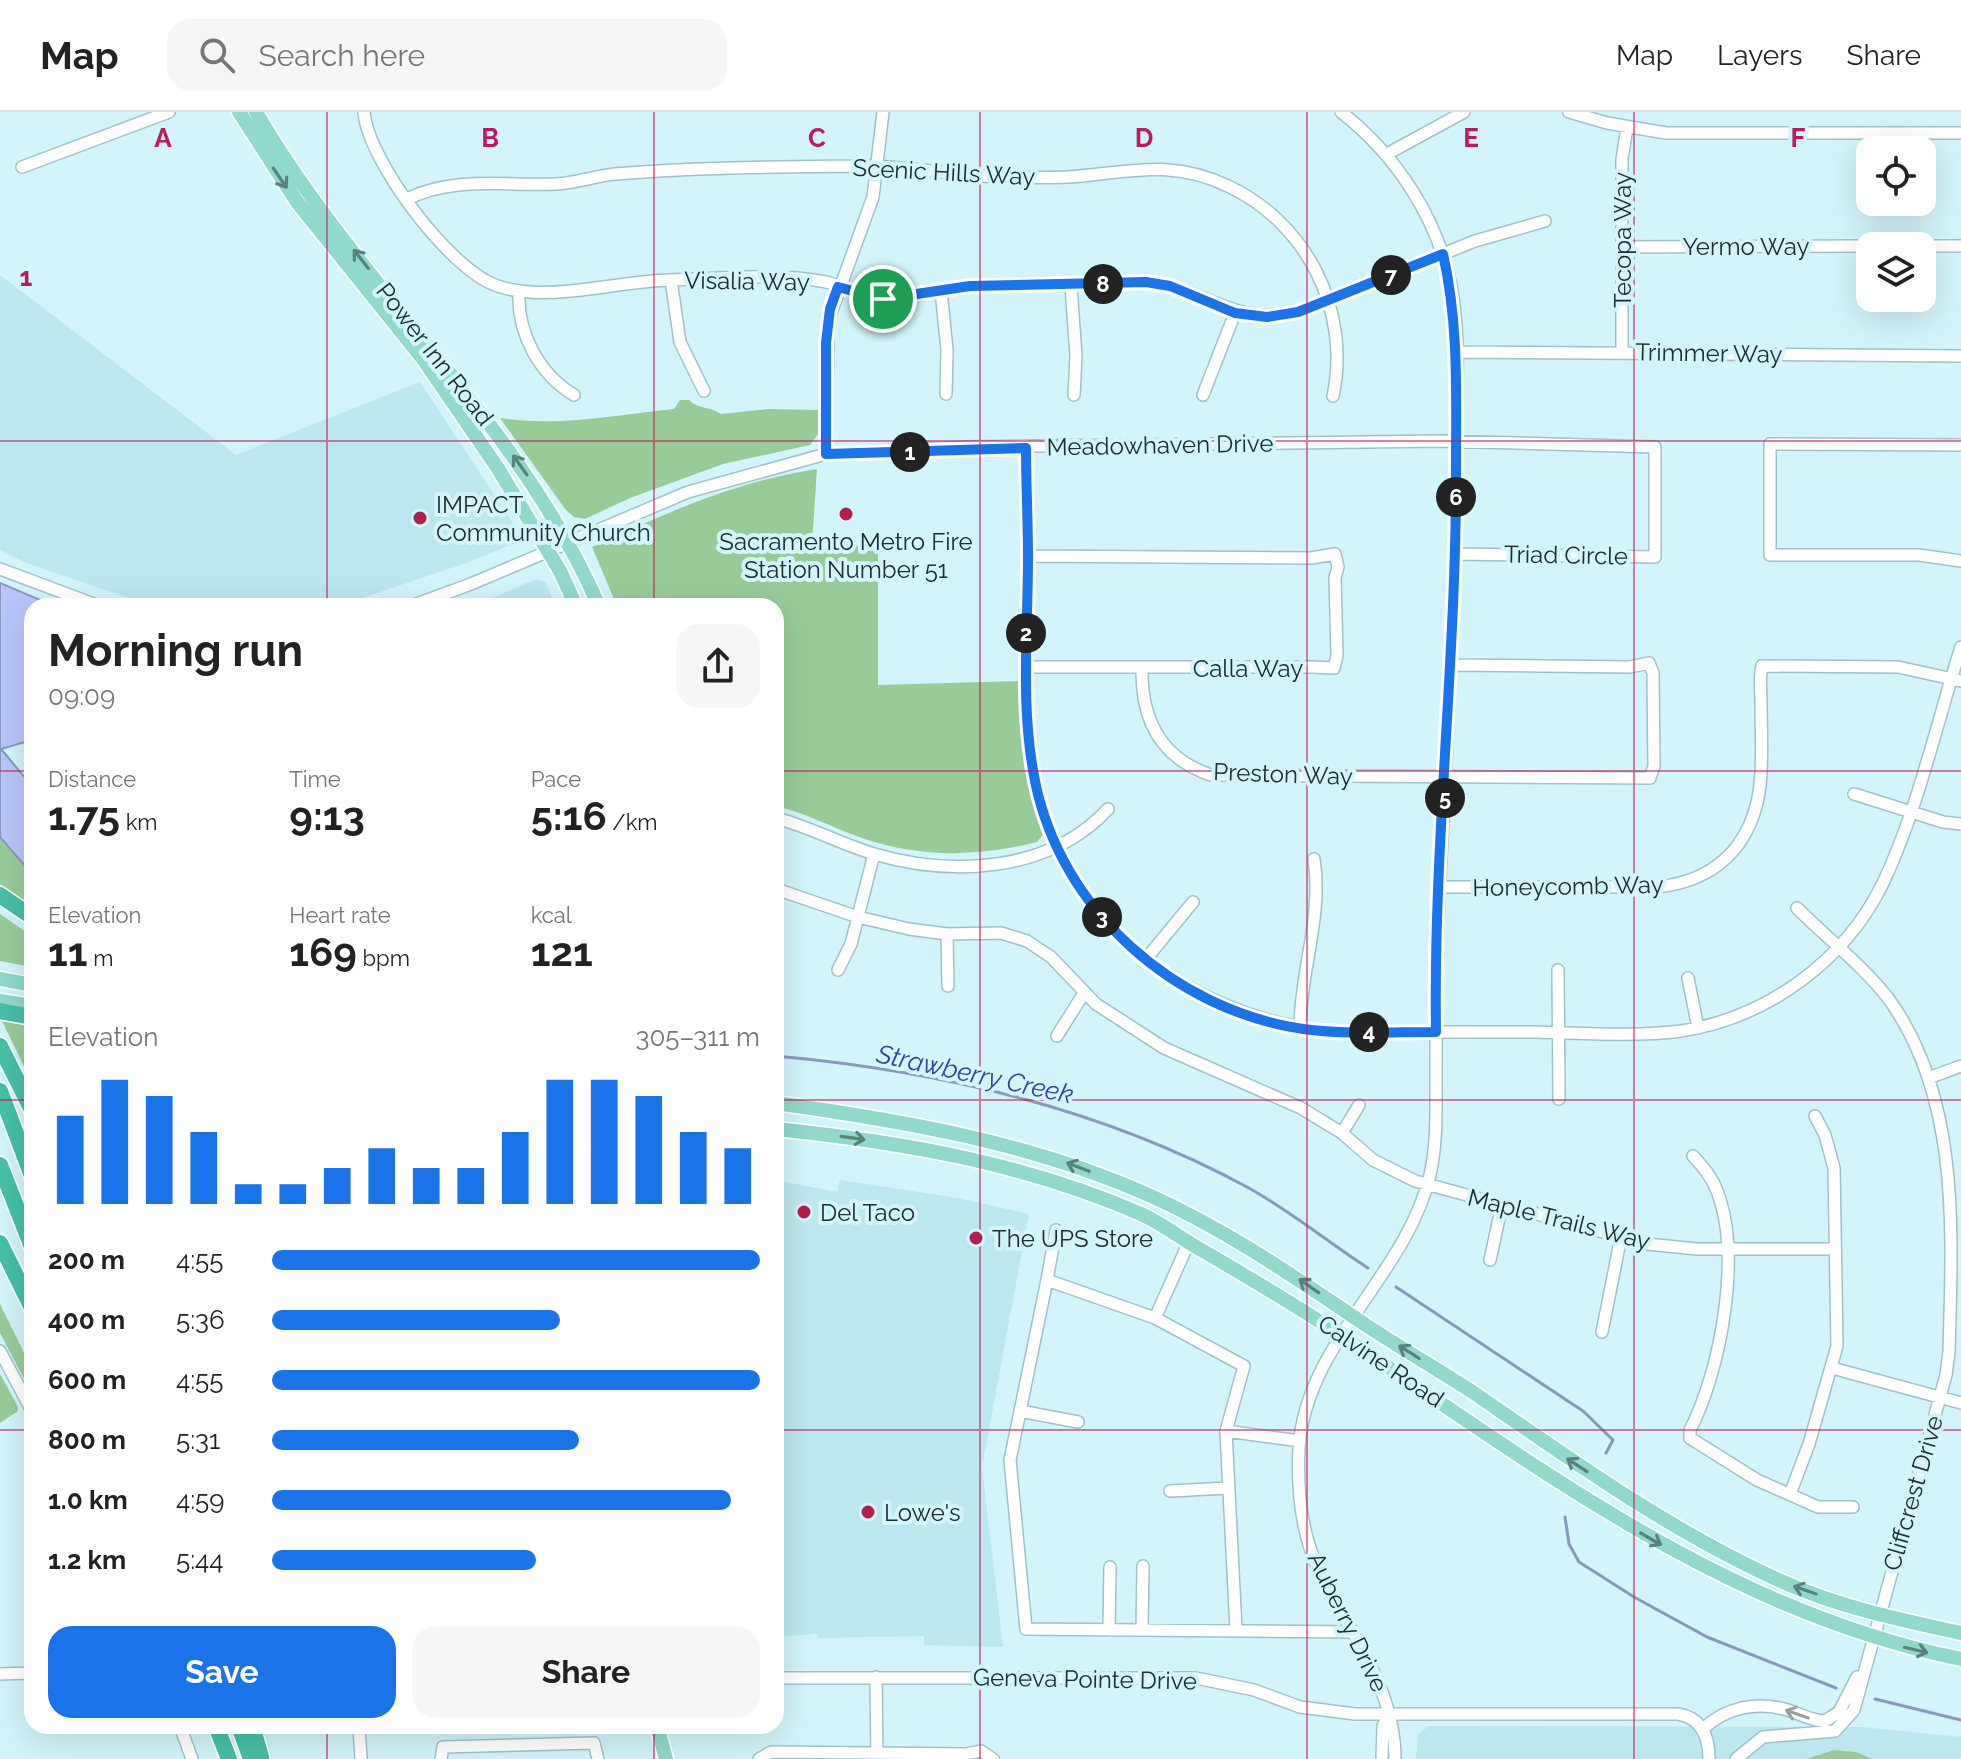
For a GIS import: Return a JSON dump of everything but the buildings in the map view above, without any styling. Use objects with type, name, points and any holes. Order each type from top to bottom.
[{"type":"highway","points":[[0,895],[24,912]]},
{"type":"highway","points":[[0,1011],[24,1011]]},
{"type":"highway","points":[[0,1046],[24,1094]]},
{"type":"highway","points":[[0,1091],[24,1155]]},
{"type":"highway","points":[[0,1165],[24,1226]]},
{"type":"highway","points":[[0,1243],[24,1292]]},
{"type":"highway","points":[[219,1734],[229,1759]]},
{"type":"highway","points":[[242,1734],[251,1759]]},
{"type":"highway","points":[[254,1734],[261,1759]]},
{"type":"main road","name":"Power Inn Road","points":[[239,112],[297,202],[423,359],[497,467],[572,598]]},
{"type":"main road","name":"Power Inn Road","points":[[256,112],[309,192],[509,450],[569,541],[595,598]]},
{"type":"main road","points":[[0,979],[24,983]]},
{"type":"main road","points":[[0,1001],[24,1010]]},
{"type":"main road","name":"Calvine Road","points":[[784,1104],[926,1127],[1062,1161],[1191,1216],[1275,1262],[1576,1465],[1687,1532],[1785,1583],[1878,1615],[1961,1633]]},
{"type":"main road","name":"Calvine Road","points":[[784,1130],[937,1149],[1030,1175],[1143,1215],[1289,1299],[1637,1531],[1693,1563],[1778,1603],[1871,1639],[1961,1659]]},
{"type":"main road","points":[[659,1734],[666,1759]]},
{"type":"street","points":[[22,167],[169,112]]},
{"type":"street","name":"Visalia Way","points":[[364,112],[375,152],[407,199],[465,268],[494,285],[519,292],[671,280],[794,279],[883,299],[970,286],[1071,286],[1133,281],[1158,283],[1235,313],[1278,316],[1329,300],[1443,254],[1545,221]]},
{"type":"street","points":[[826,454],[826,343],[830,309],[866,223],[879,166],[883,112]]},
{"type":"street","name":"Auberry Drive","points":[[1341,112],[1387,154],[1414,193],[1443,254],[1456,319],[1456,554],[1440,887],[1435,1131],[1427,1185],[1396,1255],[1371,1296],[1341,1335],[1308,1405],[1300,1441],[1297,1480],[1315,1563],[1384,1692],[1395,1726],[1395,1759]]},
{"type":"street","points":[[1387,154],[1464,112]]},
{"type":"street","points":[[1569,112],[1627,128],[1697,134],[1961,133]]},
{"type":"street","name":"Tecopa Way","points":[[1622,352],[1622,159],[1627,128]]},
{"type":"street","name":"Scenic Hills Way","points":[[407,199],[445,184],[557,184],[614,174],[879,166],[998,177],[1066,177],[1137,167],[1203,176],[1252,199],[1281,222],[1307,254],[1329,300],[1338,351],[1333,396]]},
{"type":"street","name":"Yermo Way","points":[[1621,247],[1856,246]]},
{"type":"street","points":[[1936,246],[1961,246]]},
{"type":"street","points":[[671,280],[680,342],[704,391]]},
{"type":"street","points":[[1071,286],[1076,356],[1074,395]]},
{"type":"street","points":[[941,291],[947,350],[946,394]]},
{"type":"street","points":[[519,292],[519,319],[530,348],[555,380],[574,395]]},
{"type":"street","points":[[1203,395],[1235,313]]},
{"type":"street","name":"Trimmer Way","points":[[1457,352],[1961,356]]},
{"type":"street","name":"Meadowhaven Drive","points":[[430,598],[688,492],[826,454],[1456,442]]},
{"type":"street","name":"Triad Circle","points":[[1456,442],[1655,447],[1655,557],[1456,554]]},
{"type":"street","points":[[1961,445],[1770,444],[1770,555],[1919,555],[1961,561]]},
{"type":"street","points":[[1026,448],[1028,729],[1035,782],[1058,845],[1097,911],[1145,960],[1211,1002],[1265,1021],[1300,1028],[1658,1033],[1698,1028],[1744,1013],[1783,993],[1820,967],[1838,948],[1859,922],[1882,884],[1956,680],[1961,647]]},
{"type":"street","name":"Calla Way","points":[[1027,667],[1334,668],[1338,567],[1335,554],[1311,558],[1028,556]]},
{"type":"street","points":[[0,569],[78,598]]},
{"type":"street","name":"Preston Way","points":[[1142,668],[1142,700],[1157,737],[1181,761],[1224,777],[1650,778],[1654,766],[1653,673],[1649,663],[1630,667],[1452,665]]},
{"type":"street","name":"Honeycomb Way","points":[[1440,887],[1657,887],[1696,879],[1728,858],[1755,819],[1761,781],[1762,666],[1885,666],[1956,680]]},
{"type":"street","points":[[1854,794],[1909,812],[1961,824]]},
{"type":"street","points":[[784,821],[874,854],[935,866],[970,866],[1018,863],[1081,835],[1108,809]]},
{"type":"street","points":[[838,970],[851,944],[874,854]]},
{"type":"street","points":[[1300,1028],[1315,920],[1314,859]]},
{"type":"street","name":"Maple Trails Way","points":[[784,892],[858,917],[947,934],[1001,933],[1027,941],[1051,957],[1084,993],[1164,1048],[1275,1095],[1342,1133],[1373,1160],[1427,1185],[1647,1244],[1726,1249],[1835,1249]]},
{"type":"street","points":[[1145,960],[1193,902]]},
{"type":"street","name":"Cliffcrest Drive","points":[[1797,908],[1890,1000],[1915,1039],[1931,1077],[1944,1122],[1955,1181],[1956,1290],[1949,1352],[1940,1397],[1866,1658]]},
{"type":"street","points":[[947,934],[948,986]]},
{"type":"street","points":[[1558,970],[1559,1099]]},
{"type":"street","points":[[1688,978],[1698,1028]]},
{"type":"street","points":[[1057,1036],[1084,993]]},
{"type":"street","points":[[1931,1077],[1961,1066]]},
{"type":"street","points":[[1342,1133],[1359,1105]]},
{"type":"street","points":[[1790,1494],[1837,1346],[1834,1168],[1825,1135],[1815,1116]]},
{"type":"street","points":[[1693,1156],[1711,1177],[1720,1198],[1726,1249],[1726,1294],[1721,1345],[1709,1388],[1690,1430],[1690,1438],[1757,1480],[1827,1510],[1853,1507]]},
{"type":"street","points":[[1490,1260],[1502,1205]]},
{"type":"street","points":[[1056,1230],[1010,1462],[1026,1629],[1354,1632]]},
{"type":"street","points":[[1602,1332],[1621,1237]]},
{"type":"street","points":[[1155,1318],[1189,1242]]},
{"type":"street","points":[[1047,1280],[1155,1318],[1244,1366],[1226,1431],[1236,1630]]},
{"type":"street","points":[[0,1351],[24,1396]]},
{"type":"street","points":[[1832,1368],[1961,1403]]},
{"type":"street","points":[[1020,1411],[1078,1422]]},
{"type":"street","points":[[1226,1431],[1300,1441]]},
{"type":"street","points":[[1170,1491],[1228,1488]]},
{"type":"street","points":[[1142,1630],[1143,1566]]},
{"type":"street","points":[[1109,1630],[1110,1567]]},
{"type":"street","points":[[1709,1759],[1708,1737],[1703,1729],[1722,1714],[1757,1706],[1776,1707],[1820,1721],[1832,1718],[1839,1712],[1866,1658]]},
{"type":"street","points":[[1736,1759],[1763,1737],[1826,1733],[1843,1726],[1854,1710],[1866,1658]]},
{"type":"street","points":[[0,1674],[24,1673]]},
{"type":"street","points":[[876,1677],[876,1757]]},
{"type":"street","name":"Geneva Pointe Drive","points":[[784,1678],[1196,1678],[1254,1690],[1327,1712],[1389,1715],[1672,1713],[1691,1717],[1703,1729]]},
{"type":"street","name":"Auberry Drive","points":[[1382,1759],[1383,1726],[1389,1715]]},
{"type":"street","points":[[183,1734],[192,1759]]},
{"type":"street","points":[[359,1734],[361,1759]]},
{"type":"street","points":[[441,1759],[443,1747],[498,1743],[594,1743],[598,1759]]},
{"type":"street","points":[[759,1759],[771,1752],[876,1757],[981,1751],[993,1759]]},
{"type":"shaded area","points":[[0,275],[236,455],[420,382],[520,534],[515,543],[469,562],[362,598],[131,598],[24,562],[0,550]]},
{"type":"shaded area","points":[[536,579],[545,582],[552,598],[492,598]]},
{"type":"shaded area","points":[[840,1180],[958,1198],[1029,1214],[982,1467],[1003,1647],[924,1645],[924,1636],[818,1638],[816,1634],[784,1636],[784,1182],[837,1192]]},
{"type":"shaded area","points":[[1429,1726],[1862,1727],[1961,1737],[1961,1759],[1416,1759],[1418,1734]]},
{"type":"green space","points":[[680,400],[689,400],[721,414],[768,409],[818,410],[818,434],[810,445],[723,464],[630,498],[585,519],[574,517],[566,510],[500,418],[544,421],[587,419],[674,409]]},
{"type":"green space","points":[[817,469],[812,543],[878,546],[878,685],[1022,681],[1023,739],[1028,777],[1045,832],[1037,842],[971,853],[927,852],[884,845],[784,809],[784,598],[614,598],[592,547],[728,490]]},
{"type":"green space","points":[[0,837],[24,865],[24,901],[0,884]]},
{"type":"green space","points":[[0,914],[24,930],[24,966],[0,961]]},
{"type":"green space","points":[[2,1021],[24,1025],[24,1066]]},
{"type":"green space","points":[[0,1304],[24,1353],[24,1379],[0,1333]]},
{"type":"green space","points":[[0,1374],[18,1411],[0,1423]]},
{"type":"green space","points":[[1834,1750],[1856,1752],[1872,1759],[1806,1759]]},
{"type":"water","points":[[0,583],[35,598],[24,598],[24,742],[1,749],[24,776],[24,865],[0,837]]},
{"type":"waterway","name":"Strawberry Creek","points":[[784,1057],[959,1083],[1077,1115],[1135,1135],[1247,1187],[1368,1268]]},
{"type":"waterway","name":"Strawberry Creek","points":[[1396,1287],[1583,1411],[1613,1440],[1606,1453]]},
{"type":"waterway","name":"Strawberry Creek","points":[[1565,1517],[1569,1544],[1579,1562],[1634,1597],[1707,1637],[1836,1688]]},
{"type":"waterway","name":"Strawberry Creek","points":[[1875,1699],[1961,1720]]},
{"type":"place","name":"Sacramento Metro Fire Station Number 51","points":[[846,514]]},
{"type":"place","name":"IMPACT Community Church","points":[[420,518]]},
{"type":"place","name":"Del Taco","points":[[804,1212]]},
{"type":"place","name":"The UPS Store","points":[[976,1238]]},
{"type":"place","name":"Lowe's","points":[[868,1512]]},
{"type":"route","points":[[1443,254],[1456,319],[1456,554],[1436,1032],[1329,1032],[1265,1021],[1232,1010],[1191,991],[1145,960],[1097,911],[1068,867],[1049,826],[1035,782],[1026,692],[1026,448],[966,447],[918,452],[826,454],[826,343],[833,298],[838,287],[860,296],[883,299],[970,286],[1071,286],[1133,281],[1170,286],[1235,313],[1267,317],[1298,312],[1443,254]]}]
